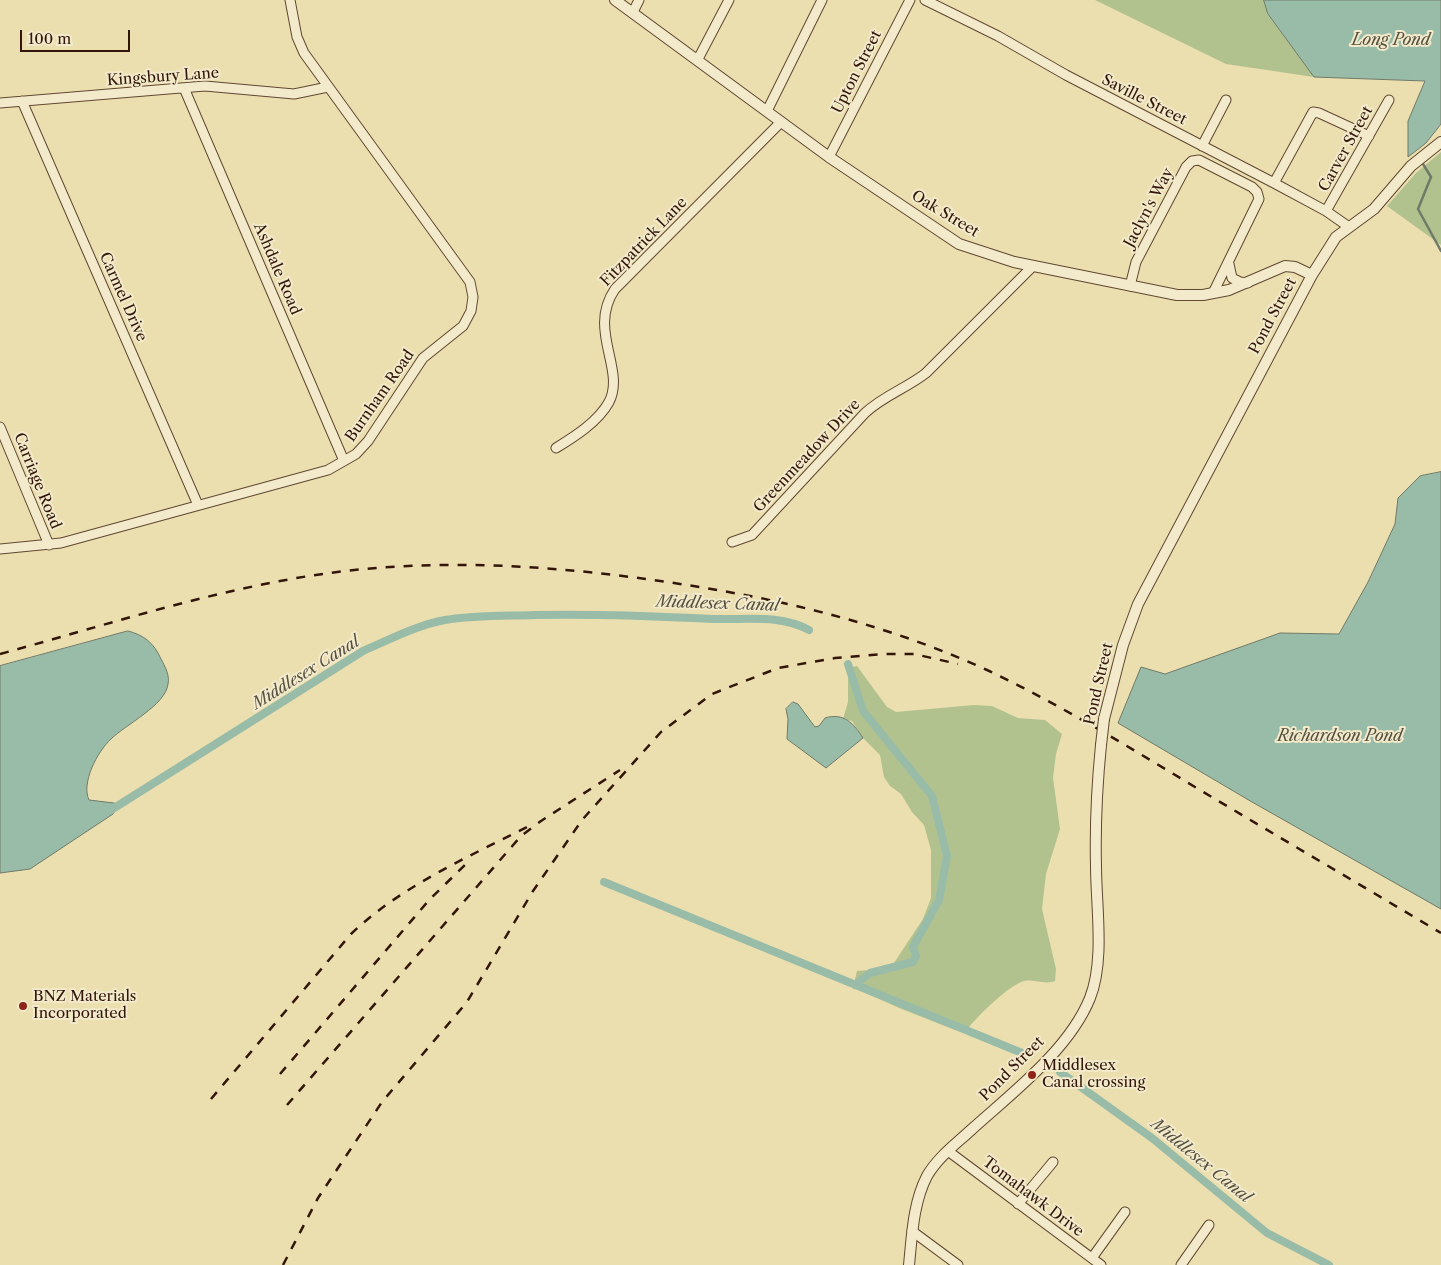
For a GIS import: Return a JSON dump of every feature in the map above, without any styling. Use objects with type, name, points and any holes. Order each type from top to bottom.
[{"type":"street","name":"Burnham Road","points":[[0,549],[49,545],[328,470],[356,454],[368,442],[423,358],[463,326],[471,311],[473,297],[470,282],[304,53],[297,37],[290,0]]},
{"type":"street","name":"Oak Street","points":[[616,0],[829,157],[959,244],[982,253],[1033,266],[1177,295],[1213,294],[1248,283],[1286,266],[1295,267],[1312,275]]},
{"type":"street","points":[[633,12],[639,0]]},
{"type":"street","points":[[698,59],[729,0]]},
{"type":"street","points":[[766,111],[822,0]]},
{"type":"street","name":"Upton Street","points":[[829,157],[910,0]]},
{"type":"street","name":"Saville Street","points":[[925,0],[998,36],[1066,75],[1274,182],[1326,211],[1349,228]]},
{"type":"street","name":"Kingsbury Lane","points":[[0,103],[184,88],[229,87],[294,94],[328,87]]},
{"type":"street","name":"Ashdale Road","points":[[184,88],[344,461]]},
{"type":"street","points":[[1202,146],[1226,100]]},
{"type":"street","name":"Carver Street","points":[[1326,211],[1389,100]]},
{"type":"street","name":"Carmel Drive","points":[[22,101],[198,505]]},
{"type":"street","points":[[1274,182],[1313,112],[1369,136]]},
{"type":"street","name":"Fitzpatrick Lane","points":[[556,448],[591,422],[609,402],[613,389],[603,320],[605,307],[612,294],[781,122]]},
{"type":"street","name":"Pond Street","points":[[909,1265],[916,1209],[927,1176],[940,1158],[1040,1067],[1072,1029],[1090,997],[1096,976],[1098,928],[1096,835],[1104,719],[1120,652],[1138,604],[1312,275],[1335,239],[1374,209],[1410,166],[1441,142]]},
{"type":"street","name":"Jaclyn's Way","points":[[1130,286],[1138,259],[1189,163],[1196,160],[1202,161],[1252,187],[1259,195],[1259,204],[1229,261]]},
{"type":"street","points":[[1229,261],[1229,272],[1232,278],[1248,283]]},
{"type":"street","points":[[1213,294],[1229,261]]},
{"type":"street","name":"Greenmeadow Drive","points":[[732,542],[752,535],[865,413],[877,402],[910,386],[926,373],[1033,266]]},
{"type":"street","name":"Carriage Road","points":[[0,427],[49,545]]},
{"type":"street","name":"Tomahawk Drive","points":[[948,1151],[1101,1265]]},
{"type":"street","points":[[1018,1204],[1053,1162]]},
{"type":"street","points":[[1092,1258],[1125,1212]]},
{"type":"street","points":[[1181,1265],[1209,1225]]},
{"type":"street","points":[[912,1231],[958,1265]]},
{"type":"shaded area","points":[[1095,0],[1264,0],[1268,14],[1314,77],[1226,64]]},
{"type":"shaded area","points":[[1441,152],[1441,245],[1387,206],[1416,173]]},
{"type":"shaded area","points":[[857,666],[887,707],[896,712],[974,705],[992,706],[1018,718],[1045,720],[1062,734],[1056,754],[1053,778],[1060,829],[1046,874],[1042,909],[1056,969],[1055,981],[1024,981],[1010,988],[969,1027],[957,1030],[945,1026],[853,987],[857,971],[870,970],[894,963],[923,919],[931,898],[931,850],[924,825],[912,812],[901,794],[890,786],[884,777],[880,755],[863,738],[852,721],[843,719],[848,702],[848,668]]},
{"type":"water","name":"Long Pond","points":[[1264,0],[1441,0],[1441,124],[1426,143],[1408,157],[1408,121],[1425,81],[1314,77],[1268,14]]},
{"type":"water","name":"Richardson Pond","points":[[1441,472],[1441,909],[1252,802],[1118,723],[1141,667],[1165,674],[1280,633],[1339,634],[1368,582],[1395,524],[1398,498],[1420,476]]},
{"type":"water","points":[[128,631],[144,637],[152,644],[166,668],[168,681],[166,692],[160,699],[153,707],[111,739],[92,768],[87,785],[89,800],[118,805],[113,814],[30,869],[0,873],[0,666]]},
{"type":"water","points":[[793,702],[798,704],[815,727],[819,726],[825,718],[843,718],[856,728],[863,738],[826,768],[787,739],[788,719],[786,709]]},
{"type":"waterway","points":[[1423,164],[1431,177],[1418,209],[1441,251]]},
{"type":"waterway","name":"Middlesex Canal","points":[[111,810],[363,651],[403,633],[435,622],[479,616],[602,615],[762,619],[786,622],[809,630]]},
{"type":"waterway","name":"Middlesex Canal","points":[[848,664],[863,711],[932,796],[947,856],[939,900],[913,947],[916,956],[913,962],[870,973],[855,985]]},
{"type":"waterway","name":"Middlesex Canal","points":[[604,882],[1027,1055]]},
{"type":"waterway","name":"Middlesex Canal","points":[[1060,1072],[1152,1138],[1267,1233],[1329,1265]]},
{"type":"railway","points":[[0,654],[214,595],[301,577],[384,567],[463,565],[582,571],[702,587],[744,595],[867,625],[908,638],[987,670],[1092,726],[1441,933]]},
{"type":"railway","points":[[283,1265],[318,1198],[382,1102],[467,1002],[533,891],[582,820],[661,732],[712,694],[778,668],[835,658],[885,654],[914,654],[958,664]]},
{"type":"railway","points":[[287,1105],[521,836],[620,770]]},
{"type":"railway","points":[[211,1099],[351,934],[370,917],[434,874],[527,827]]},
{"type":"railway","points":[[280,1074],[430,899],[465,865]]},
{"type":"place","name":"BNZ Materials Incorporated","points":[[23,1006]]},
{"type":"place","name":"Middlesex Canal crossing","points":[[1032,1075]]}]
